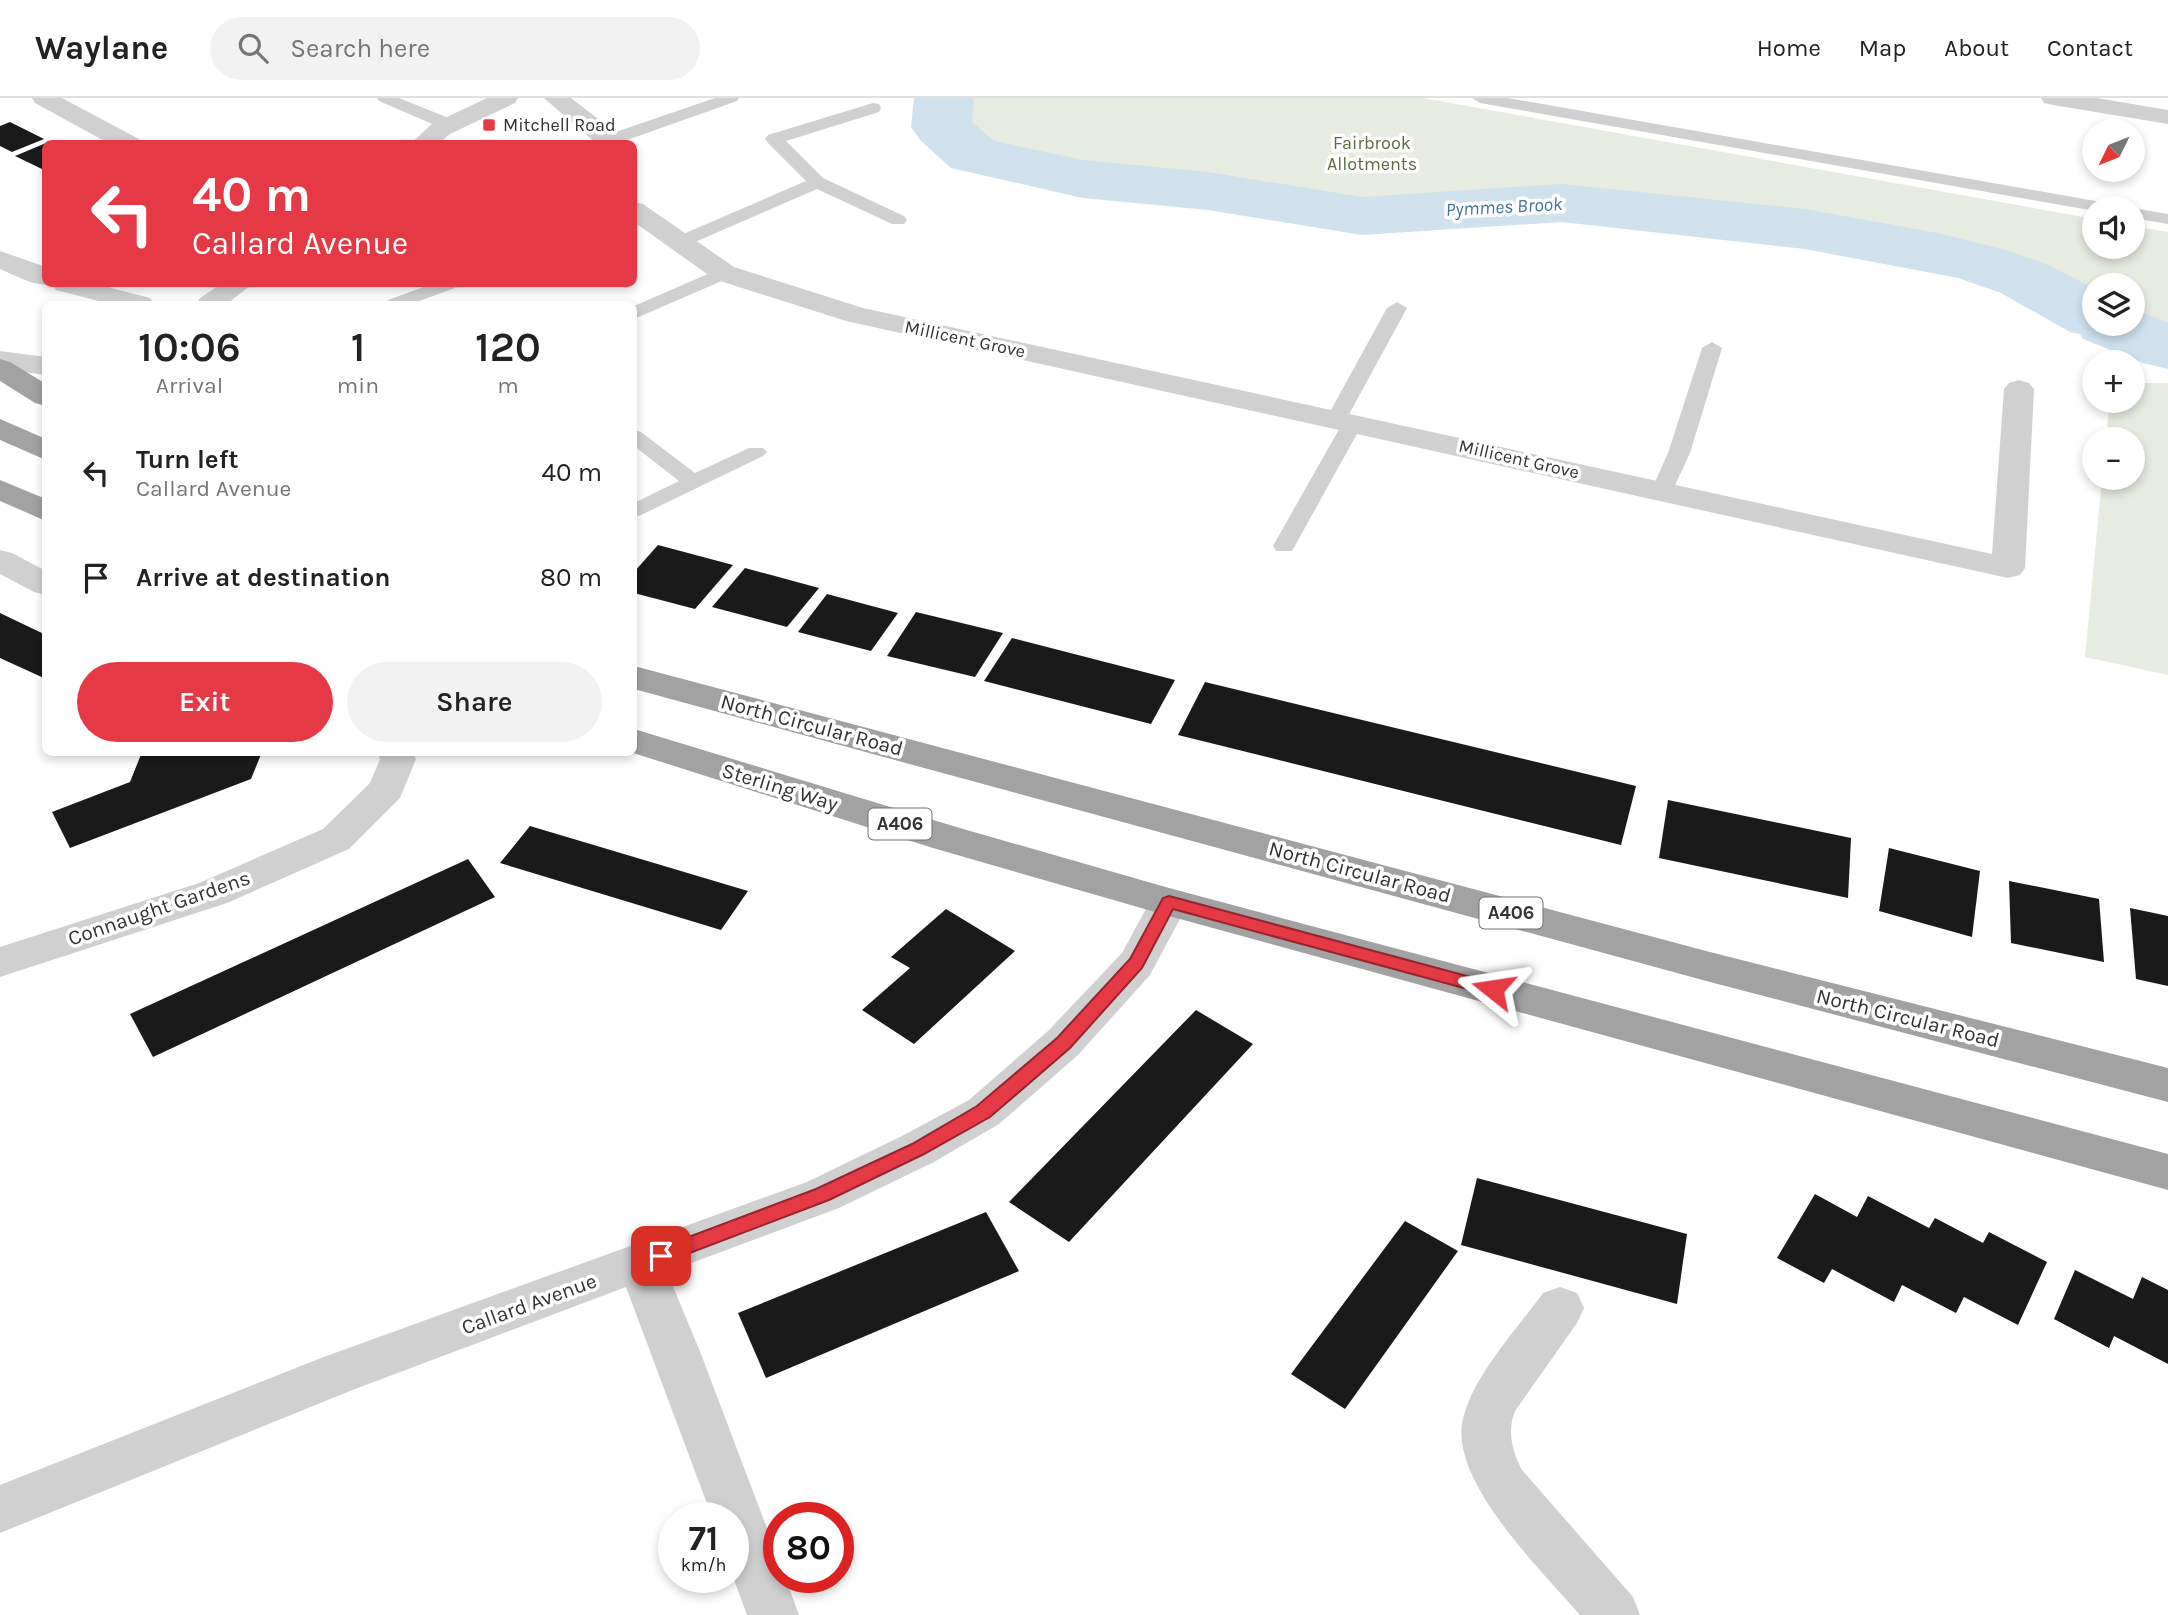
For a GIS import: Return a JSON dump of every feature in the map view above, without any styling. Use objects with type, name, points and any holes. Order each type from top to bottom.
[{"type":"highway","points":[[0,369],[42,395]]},
{"type":"highway","points":[[0,428],[42,449]]},
{"type":"highway","points":[[0,489],[42,510]]},
{"type":"highway","name":"North Circular Road","points":[[637,679],[1710,967],[2168,1085]]},
{"type":"highway","name":"Sterling Way","points":[[637,742],[946,838],[1169,902]]},
{"type":"highway","name":"A406","points":[[1169,902],[2168,1172]]},
{"type":"street","points":[[44,98],[123,140]]},
{"type":"street","points":[[428,140],[450,125],[506,98]]},
{"type":"street","points":[[556,98],[608,140]]},
{"type":"street","points":[[2053,98],[2168,117]]},
{"type":"street","name":"Millicent Grove","points":[[637,213],[724,273],[856,315],[2008,568],[2019,389]]},
{"type":"street","points":[[0,259],[42,275]]},
{"type":"street","points":[[77,287],[129,301]]},
{"type":"street","points":[[214,301],[234,287]]},
{"type":"street","points":[[0,360],[42,365]]},
{"type":"street","points":[[0,560],[42,583]]},
{"type":"street","name":"Connaught Gardens","points":[[0,962],[213,893],[336,839],[387,789],[396,756]]},
{"type":"street","name":"Callard Avenue","points":[[0,1509],[338,1373],[823,1195],[918,1149],[984,1112],[1063,1043],[1136,964],[1169,902]]},
{"type":"street","points":[[640,1264],[773,1615]]},
{"type":"street","points":[[1560,1308],[1496,1398],[1487,1420],[1487,1453],[1504,1487],[1615,1615]]},
{"type":"lane","points":[[385,98],[450,125]]},
{"type":"lane","points":[[616,140],[732,98]]},
{"type":"lane","points":[[1480,98],[1507,100],[2082,204]]},
{"type":"lane","points":[[873,108],[774,139],[817,183],[898,220]]},
{"type":"lane","points":[[680,242],[817,183]]},
{"type":"lane","points":[[2145,215],[2168,219]]},
{"type":"lane","points":[[637,312],[724,273]]},
{"type":"lane","points":[[403,301],[440,287]]},
{"type":"lane","points":[[1284,546],[1397,308]]},
{"type":"lane","points":[[1662,491],[1679,453],[1712,348]]},
{"type":"lane","points":[[637,438],[694,483]]},
{"type":"lane","points":[[639,509],[756,452]]},
{"type":"green space","name":"Fairbrook Allotments","points":[[964,98],[1423,98],[2082,217],[2082,259],[2145,259],[2145,228],[2168,232],[2168,339],[2145,330],[2145,273],[2082,273],[2082,299],[2033,273],[1990,257],[1819,224],[1548,195],[1370,209],[1026,166],[988,152],[972,142],[957,127],[958,111]]},
{"type":"green space","points":[[2145,383],[2168,383],[2168,675],[2085,657],[2101,490],[2145,490],[2145,427],[2107,427],[2109,413],[2145,413]]},
{"type":"building","points":[[10,122],[44,139],[12,152],[0,146],[0,126]]},
{"type":"building","points":[[42,145],[42,169],[15,156]]},
{"type":"building","points":[[658,545],[733,565],[695,609],[637,594],[637,569]]},
{"type":"building","points":[[745,568],[819,588],[787,627],[712,607]]},
{"type":"building","points":[[827,594],[898,613],[871,651],[798,632]]},
{"type":"building","points":[[916,612],[1003,633],[975,677],[887,656]]},
{"type":"building","points":[[0,613],[42,633],[42,677],[0,658]]},
{"type":"building","points":[[1012,638],[1175,680],[1151,724],[984,681]]},
{"type":"building","points":[[1205,682],[1636,786],[1621,845],[1178,735]]},
{"type":"building","points":[[140,756],[260,756],[251,779],[70,848],[52,812],[130,782]]},
{"type":"building","points":[[1668,800],[1851,838],[1848,898],[1659,858]]},
{"type":"building","points":[[530,826],[748,891],[721,930],[500,863]]},
{"type":"building","points":[[1889,848],[1980,871],[1972,937],[1879,911]]},
{"type":"building","points":[[468,859],[495,897],[153,1057],[130,1014]]},
{"type":"building","points":[[2009,881],[2099,899],[2104,962],[2011,943]]},
{"type":"building","points":[[2130,908],[2168,916],[2168,986],[2136,979]]},
{"type":"building","points":[[946,909],[1015,951],[914,1044],[862,1010],[910,968],[891,957]]},
{"type":"building","points":[[1196,1010],[1253,1044],[1069,1242],[1009,1202]]},
{"type":"building","points":[[1477,1178],[1687,1234],[1677,1304],[1461,1245]]},
{"type":"building","points":[[1815,1194],[1857,1217],[1868,1196],[1929,1228],[1935,1218],[1983,1243],[1989,1232],[2047,1262],[2018,1325],[1964,1297],[1956,1313],[1902,1285],[1894,1302],[1832,1269],[1824,1283],[1777,1258]]},
{"type":"building","points":[[986,1212],[1019,1271],[766,1378],[738,1313]]},
{"type":"building","points":[[1405,1221],[1458,1251],[1345,1409],[1291,1374]]},
{"type":"building","points":[[2075,1270],[2133,1299],[2142,1277],[2168,1290],[2168,1364],[2114,1336],[2109,1348],[2054,1319]]},
{"type":"waterway","name":"Pymmes Brook","points":[[944,98],[941,127],[973,155],[1083,179],[1208,191],[1362,216],[1562,203],[1805,229],[1938,253],[1982,264],[2025,279],[2082,310]]},
{"type":"waterway","name":"Pymmes Brook","points":[[2138,336],[2168,348]]},
{"type":"place","name":"Mitchell Road","points":[[489,125]]},
{"type":"route","points":[[661,1256],[823,1195],[918,1149],[984,1112],[1063,1043],[1136,964],[1169,902],[1493,989]]}]
